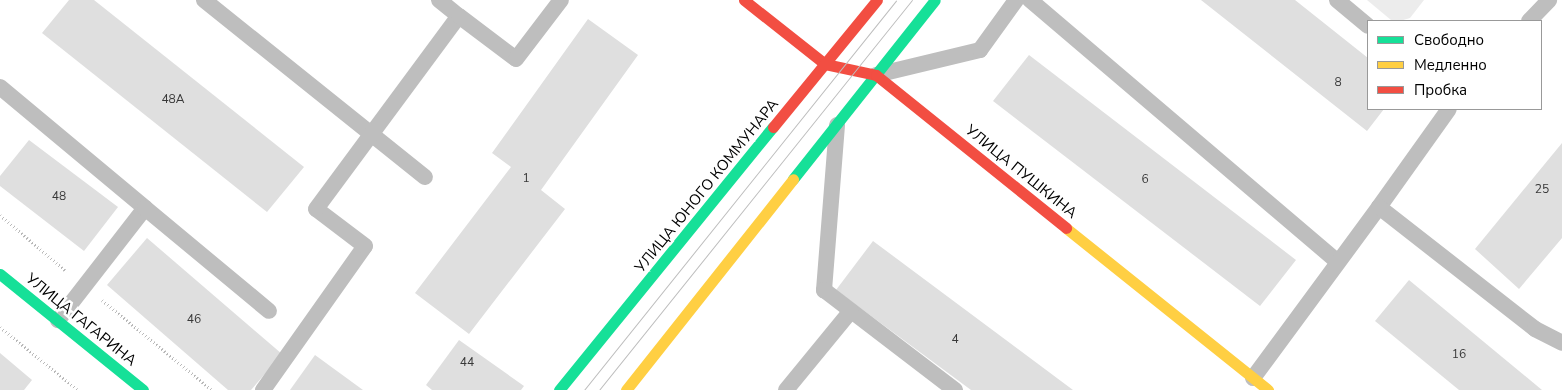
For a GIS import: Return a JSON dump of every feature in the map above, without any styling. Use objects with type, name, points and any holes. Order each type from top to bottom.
[{"type":"street","name":"УЛИЦА ПУШКИНА","points":[[744,0],[826,64],[876,74],[1268,390]]},
{"type":"street","name":"УЛИЦА ЮНОГО КОММУНАРА","points":[[559,390],[877,0]]},
{"type":"street","points":[[626,390],[935,0]]},
{"type":"street","name":"УЛИЦА ГАГАРИНА","points":[[0,274],[144,390]]},
{"type":"lane","points":[[204,0],[425,177]]},
{"type":"lane","points":[[439,0],[516,59],[561,0]]},
{"type":"lane","points":[[876,74],[980,50],[1016,0]]},
{"type":"lane","points":[[1030,0],[1338,262]]},
{"type":"lane","points":[[1337,0],[1367,25]]},
{"type":"lane","points":[[1530,20],[1549,0]]},
{"type":"lane","points":[[263,390],[365,246],[316,209],[459,16]]},
{"type":"lane","points":[[0,87],[269,312]]},
{"type":"lane","points":[[1253,378],[1448,110]]},
{"type":"lane","points":[[838,124],[824,290],[955,390]]},
{"type":"lane","points":[[1379,207],[1535,329],[1562,343]]},
{"type":"lane","points":[[58,320],[145,208]]},
{"type":"lane","points":[[786,390],[851,311]]},
{"type":"path","points":[[0,216],[212,390]]},
{"type":"path","points":[[0,327],[78,390]]},
{"type":"shaded area","points":[[1367,0],[1424,0],[1410,18],[1391,20]]},
{"type":"building","points":[[69,0],[94,0],[304,167],[267,212],[42,33]]},
{"type":"building","points":[[1201,0],[1295,0],[1367,57],[1367,110],[1383,110],[1367,131]]},
{"type":"building","points":[[588,19],[638,55],[541,190],[565,209],[469,334],[415,293],[511,167],[492,153]]},
{"type":"building","points":[[1029,55],[1296,260],[1260,306],[993,101]]},
{"type":"building","points":[[29,140],[118,207],[84,251],[0,186],[0,176]]},
{"type":"building","points":[[1562,143],[1562,238],[1519,289],[1475,249]]},
{"type":"building","points":[[147,238],[282,354],[251,390],[228,390],[107,285]]},
{"type":"building","points":[[873,241],[1073,390],[971,390],[836,290]]},
{"type":"building","points":[[1409,280],[1542,390],[1459,390],[1375,321]]},
{"type":"building","points":[[459,340],[524,386],[521,390],[432,390],[426,385]]},
{"type":"building","points":[[0,353],[32,380],[24,390],[0,390]]},
{"type":"building","points":[[315,355],[363,390],[290,390]]},
{"type":"tram line","points":[[584,390],[896,0]]},
{"type":"tram line","points":[[599,390],[912,0]]},
{"type":"traffic: fast","points":[[793,179],[935,0]]},
{"type":"traffic: fast","points":[[559,390],[773,127]]},
{"type":"traffic: fast","points":[[0,274],[143,390]]},
{"type":"traffic: slow","points":[[626,390],[793,179]]},
{"type":"traffic: slow","points":[[1066,228],[1268,390]]},
{"type":"traffic: jam","points":[[744,0],[825,64],[876,75],[1066,228]]},
{"type":"traffic: jam","points":[[773,127],[877,0]]}]
